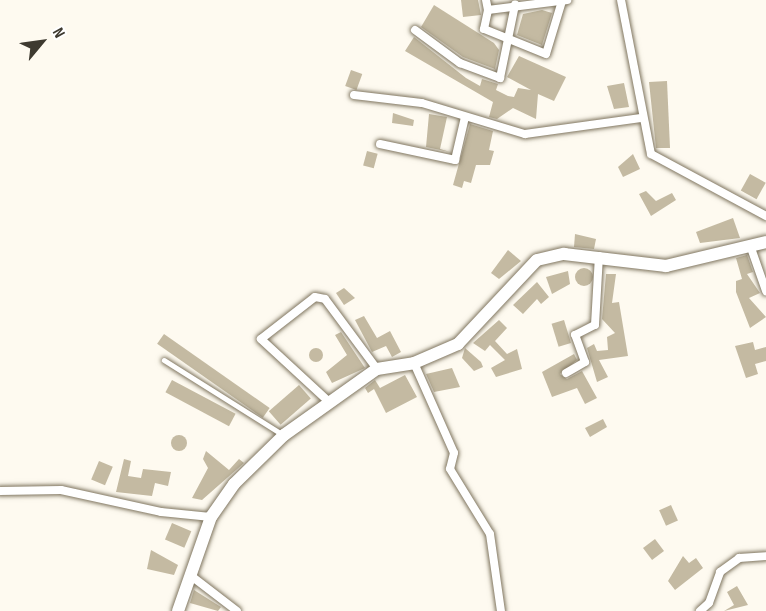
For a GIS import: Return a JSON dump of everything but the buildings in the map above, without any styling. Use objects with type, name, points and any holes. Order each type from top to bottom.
[{"type":"street","points":[[486,0],[488,10],[484,29],[508,41],[546,54],[562,1]]},
{"type":"street","points":[[488,10],[567,0]]},
{"type":"street","points":[[621,0],[640,118],[651,154],[766,216]]},
{"type":"street","points":[[415,30],[460,63],[500,78],[515,5]]},
{"type":"street","points":[[354,94],[422,103],[525,134],[640,118]]},
{"type":"street","points":[[380,144],[455,160],[465,117]]},
{"type":"street","points":[[178,611],[211,517],[234,484],[284,435],[327,400],[377,369],[414,363],[458,344],[537,260],[564,254],[599,256],[641,267],[666,266],[766,242]]},
{"type":"street","points":[[750,245],[766,291]]},
{"type":"street","points":[[566,373],[585,362],[575,334],[595,325],[599,256]]},
{"type":"street","points":[[327,400],[261,339],[315,297],[325,299],[377,369]]},
{"type":"street","points":[[414,363],[454,453],[450,470],[490,534],[501,611]]},
{"type":"street","points":[[0,490],[61,490],[161,512],[211,517]]},
{"type":"street","points":[[699,611],[709,603],[720,572],[739,558],[766,556]]},
{"type":"street","points":[[739,558],[744,568]]},
{"type":"street","points":[[190,574],[237,611]]},
{"type":"lane","points":[[165,360],[284,435]]}]
